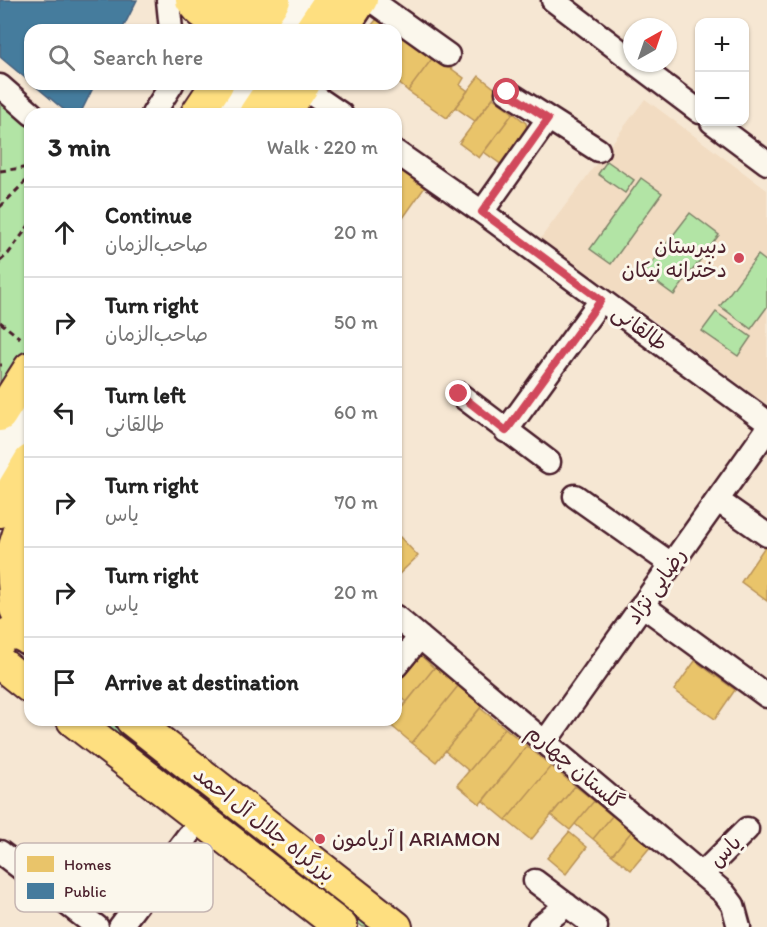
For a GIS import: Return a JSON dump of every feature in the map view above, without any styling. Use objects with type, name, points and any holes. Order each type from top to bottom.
[{"type":"highway","points":[[192,0],[203,14],[212,19],[214,24]]},
{"type":"highway","points":[[216,24],[242,7],[247,0]]},
{"type":"highway","points":[[258,24],[274,0]]},
{"type":"highway","points":[[315,24],[331,0]]},
{"type":"highway","points":[[201,108],[213,90]]},
{"type":"highway","points":[[263,108],[288,90]]},
{"type":"highway","points":[[0,415],[11,366]]},
{"type":"highway","points":[[0,511],[24,471]]},
{"type":"highway","points":[[24,520],[12,556],[16,609],[24,626]]},
{"type":"highway","points":[[0,640],[8,634],[21,633],[24,635]]},
{"type":"highway","name":"بزرگراه جلال آل احمد","points":[[81,726],[341,927]]},
{"type":"highway","name":"بزرگراه جلال آل احمد","points":[[140,726],[396,927]]},
{"type":"main road","points":[[347,24],[363,0]]},
{"type":"main road","points":[[288,108],[293,90]]},
{"type":"main road","points":[[0,521],[24,502]]},
{"type":"street","points":[[168,0],[170,24]]},
{"type":"street","points":[[276,24],[292,0]]},
{"type":"street","points":[[296,24],[312,0]]},
{"type":"street","points":[[370,0],[448,55]]},
{"type":"street","points":[[553,0],[623,54]]},
{"type":"street","points":[[647,72],[695,109]]},
{"type":"street","points":[[0,86],[25,108]]},
{"type":"street","points":[[219,108],[232,90]]},
{"type":"street","points":[[241,108],[253,90]]},
{"type":"street","points":[[303,90],[331,108]]},
{"type":"street","points":[[507,92],[598,150]]},
{"type":"street","points":[[482,212],[548,119]]},
{"type":"street","points":[[717,126],[767,164]]},
{"type":"street","name":"طالقانی","points":[[402,156],[482,212],[767,422]]},
{"type":"street","points":[[506,431],[601,300]]},
{"type":"street","points":[[459,394],[549,462]]},
{"type":"street","points":[[0,446],[24,408]]},
{"type":"street","name":"رضایی نژاد","points":[[545,742],[767,430]]},
{"type":"street","points":[[0,477],[24,439]]},
{"type":"street","points":[[575,496],[671,564]]},
{"type":"street","points":[[717,500],[767,536]]},
{"type":"street","points":[[642,605],[767,696]]},
{"type":"street","name":"گلستان چهارم","points":[[402,623],[724,893],[733,905],[740,927]]},
{"type":"street","points":[[402,659],[420,637]]},
{"type":"street","name":"یاس","points":[[702,874],[747,829]]},
{"type":"street","points":[[183,843],[188,836]]},
{"type":"street","points":[[0,852],[15,863]]},
{"type":"street","points":[[535,881],[596,927]]},
{"type":"street","points":[[539,927],[567,905]]},
{"type":"street","points":[[78,912],[98,927]]},
{"type":"street","points":[[120,927],[131,912]]},
{"type":"path","points":[[0,171],[24,168]]},
{"type":"path","points":[[0,207],[24,183]]},
{"type":"path","points":[[0,261],[24,232]]},
{"type":"path","points":[[0,322],[20,338]]},
{"type":"shaded area","points":[[645,99],[767,190],[767,405],[540,239]]},
{"type":"green space","points":[[0,101],[24,122],[24,359],[0,396]]},
{"type":"green space","points":[[607,161],[634,180],[625,193],[598,174]]},
{"type":"green space","points":[[641,178],[662,193],[611,264],[590,249]]},
{"type":"green space","points":[[690,213],[719,235],[674,295],[644,273]]},
{"type":"green space","points":[[758,255],[767,262],[767,307],[751,329],[720,306]]},
{"type":"green space","points":[[716,312],[751,337],[738,356],[702,331]]},
{"type":"green space","points":[[96,726],[121,726],[384,927],[363,927]]},
{"type":"building: Homes","points":[[380,15],[392,24],[373,24]]},
{"type":"building: Homes","points":[[402,32],[434,56],[408,91],[402,86]]},
{"type":"building: Homes","points":[[434,56],[464,78],[460,85],[468,91],[447,118],[408,91]]},
{"type":"building: Homes","points":[[479,76],[498,91],[475,121],[455,107]]},
{"type":"building: Homes","points":[[493,98],[513,113],[479,158],[459,143]]},
{"type":"building: Homes","points":[[513,113],[526,123],[527,131],[502,165],[484,152]]},
{"type":"building: Homes","points":[[402,171],[425,187],[402,220]]},
{"type":"building: Homes","points":[[402,539],[418,556],[402,571]]},
{"type":"building: Homes","points":[[766,545],[767,547],[767,601],[741,582]]},
{"type":"building: Homes","points":[[416,653],[434,668],[407,702],[402,698],[402,670]]},
{"type":"building: Homes","points":[[695,661],[735,690],[715,719],[674,690]]},
{"type":"building: Homes","points":[[435,667],[458,686],[412,743],[391,726],[402,726],[402,708]]},
{"type":"building: Homes","points":[[458,686],[482,706],[436,762],[412,743]]},
{"type":"building: Homes","points":[[480,708],[505,728],[469,771],[445,751]]},
{"type":"building: Homes","points":[[505,728],[527,746],[480,804],[457,785]]},
{"type":"building: Homes","points":[[527,746],[551,766],[506,820],[483,801]]},
{"type":"building: Homes","points":[[551,766],[575,786],[531,840],[506,820]]},
{"type":"building: Homes","points":[[575,786],[594,801],[570,830],[551,815]]},
{"type":"building: Homes","points":[[594,801],[612,816],[593,839],[575,824]]},
{"type":"building: Homes","points":[[613,815],[632,831],[612,855],[593,839]]},
{"type":"building: Homes","points":[[632,831],[651,846],[631,870],[612,855]]},
{"type":"building: Homes","points":[[569,832],[587,847],[566,874],[547,858]]},
{"type":"building: Public","points":[[0,0],[137,0],[125,24],[24,24],[24,77],[0,57]]},
{"type":"building: Public","points":[[40,90],[92,90],[83,108],[62,108]]},
{"type":"place","name":"دبیرستان دخترانه نیکان","points":[[739,258]]},
{"type":"place","name":"آریامون | ARIAMON","points":[[320,839]]},
{"type":"route","points":[[459,394],[506,431],[601,300],[482,212],[548,119],[507,92]]}]
